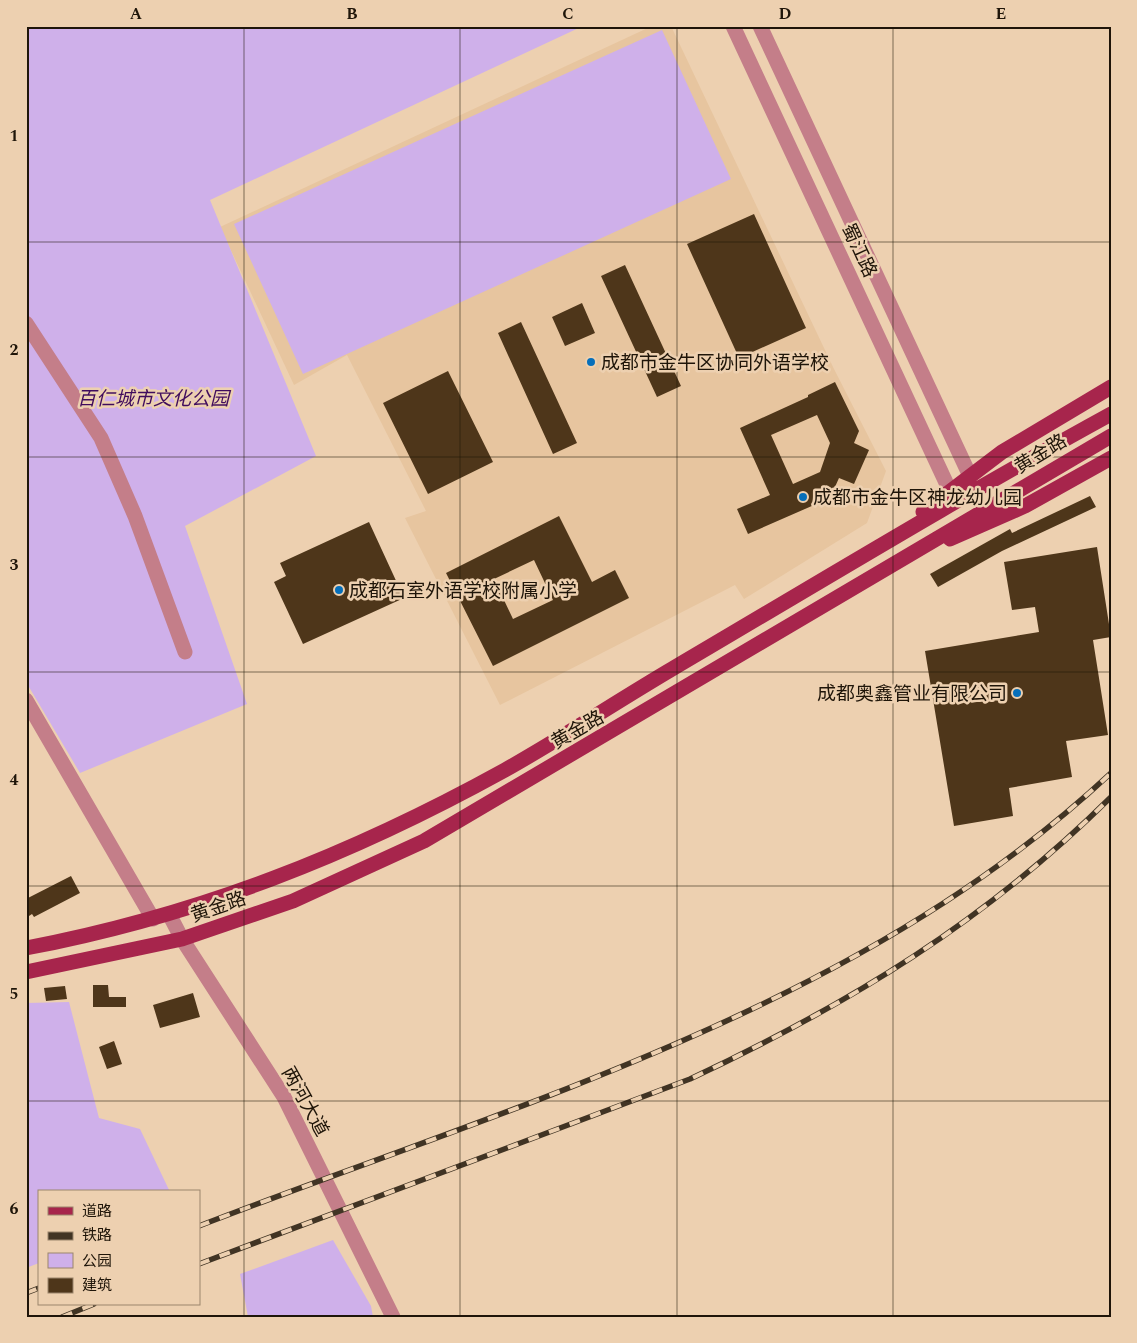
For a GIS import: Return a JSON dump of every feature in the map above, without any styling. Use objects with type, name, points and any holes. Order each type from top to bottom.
[{"type":"main road","points":[[865,555],[1002,452],[1111,387]]},
{"type":"main road","name":"黄金路","points":[[26,948],[153,919],[267,882],[312,864],[450,799],[508,768],[865,555],[1111,414]]},
{"type":"main road","name":"黄金路","points":[[26,972],[182,939],[293,901],[424,841],[1111,436]]},
{"type":"main road","points":[[885,569],[1025,506],[1111,458]]},
{"type":"street","name":"蜀江路","points":[[733,26],[950,491]]},
{"type":"street","name":"蜀江路","points":[[760,26],[970,476]]},
{"type":"street","points":[[26,323],[101,438],[135,516],[185,652]]},
{"type":"street","points":[[26,700],[153,919]]},
{"type":"street","name":"两河大道","points":[[169,914],[182,939],[284,1097],[393,1317]]},
{"type":"shaded area","name":"成都市金牛区协同外语学校","points":[[652,26],[671,26],[834,369],[886,471],[867,523],[744,599],[735,585],[500,705],[405,518],[426,511],[347,355],[294,385],[220,227]]},
{"type":"green space","name":"百仁城市文化公园","points":[[26,26],[583,26],[210,200],[316,456],[185,526],[247,704],[80,773],[26,682]]},
{"type":"green space","points":[[662,30],[731,179],[303,374],[234,224]]},
{"type":"green space","points":[[69,1002],[99,1118],[140,1129],[169,1190],[38,1190],[38,1263],[26,1268],[26,1003]]},
{"type":"green space","points":[[333,1240],[371,1306],[373,1317],[248,1317],[240,1274]]},
{"type":"building","points":[[754,214],[806,328],[739,358],[687,244]]},
{"type":"building","points":[[625,265],[681,386],[657,397],[601,276]]},
{"type":"building","points":[[582,303],[595,333],[565,346],[552,317]]},
{"type":"building","points":[[521,322],[577,443],[553,454],[498,333]]},
{"type":"building","points":[[448,371],[493,462],[428,494],[383,403]]},
{"type":"building","points":[[835,382],[859,431],[854,443],[869,450],[854,484],[839,478],[830,498],[748,534],[737,509],[770,495],[740,428],[808,397],[808,395]],"holes":[[[817,415],[830,443],[820,472],[793,484],[771,435]]]},
{"type":"building","points":[[1090,496],[1096,507],[1002,551],[938,587],[930,574],[1010,529],[1012,533]]},
{"type":"building","points":[[559,516],[592,582],[615,570],[629,598],[493,666],[446,573]],"holes":[[[534,560],[553,600],[513,619],[494,579]]]},
{"type":"building","name":"成都石室外语学校附属小学","points":[[369,522],[404,598],[303,644],[274,582],[286,576],[280,563]]},
{"type":"building","name":"成都奥鑫管业有限公司","points":[[1097,547],[1111,637],[1093,640],[1108,735],[1066,741],[1072,777],[1009,788],[1013,816],[954,826],[925,651],[1039,632],[1035,607],[1012,610],[1004,562]]},
{"type":"building","points":[[71,876],[80,893],[34,917],[32,914],[26,918],[26,899]]},
{"type":"building","points":[[93,985],[108,985],[109,997],[126,997],[126,1007],[93,1007]]},
{"type":"building","points":[[65,986],[67,999],[46,1001],[44,988]]},
{"type":"building","points":[[193,993],[200,1017],[160,1028],[153,1005]]},
{"type":"building","points":[[114,1041],[122,1064],[107,1069],[99,1047]]},
{"type":"railway","points":[[200,1226],[559,1092],[678,1043],[794,988],[906,927],[1012,856],[1111,773]]},
{"type":"railway","points":[[200,1264],[690,1079],[749,1050],[860,990],[913,957],[1014,883],[1063,842],[1111,797]]},
{"type":"railway","points":[[26,1293],[38,1288]]},
{"type":"railway","points":[[62,1317],[89,1306]]},
{"type":"place","name":"成都市金牛区协同外语学校","points":[[591,362]]},
{"type":"place","name":"成都市金牛区神龙幼儿园","points":[[803,497]]},
{"type":"place","name":"成都石室外语学校附属小学","points":[[339,590]]},
{"type":"place","name":"成都奥鑫管业有限公司","points":[[1017,693]]}]
